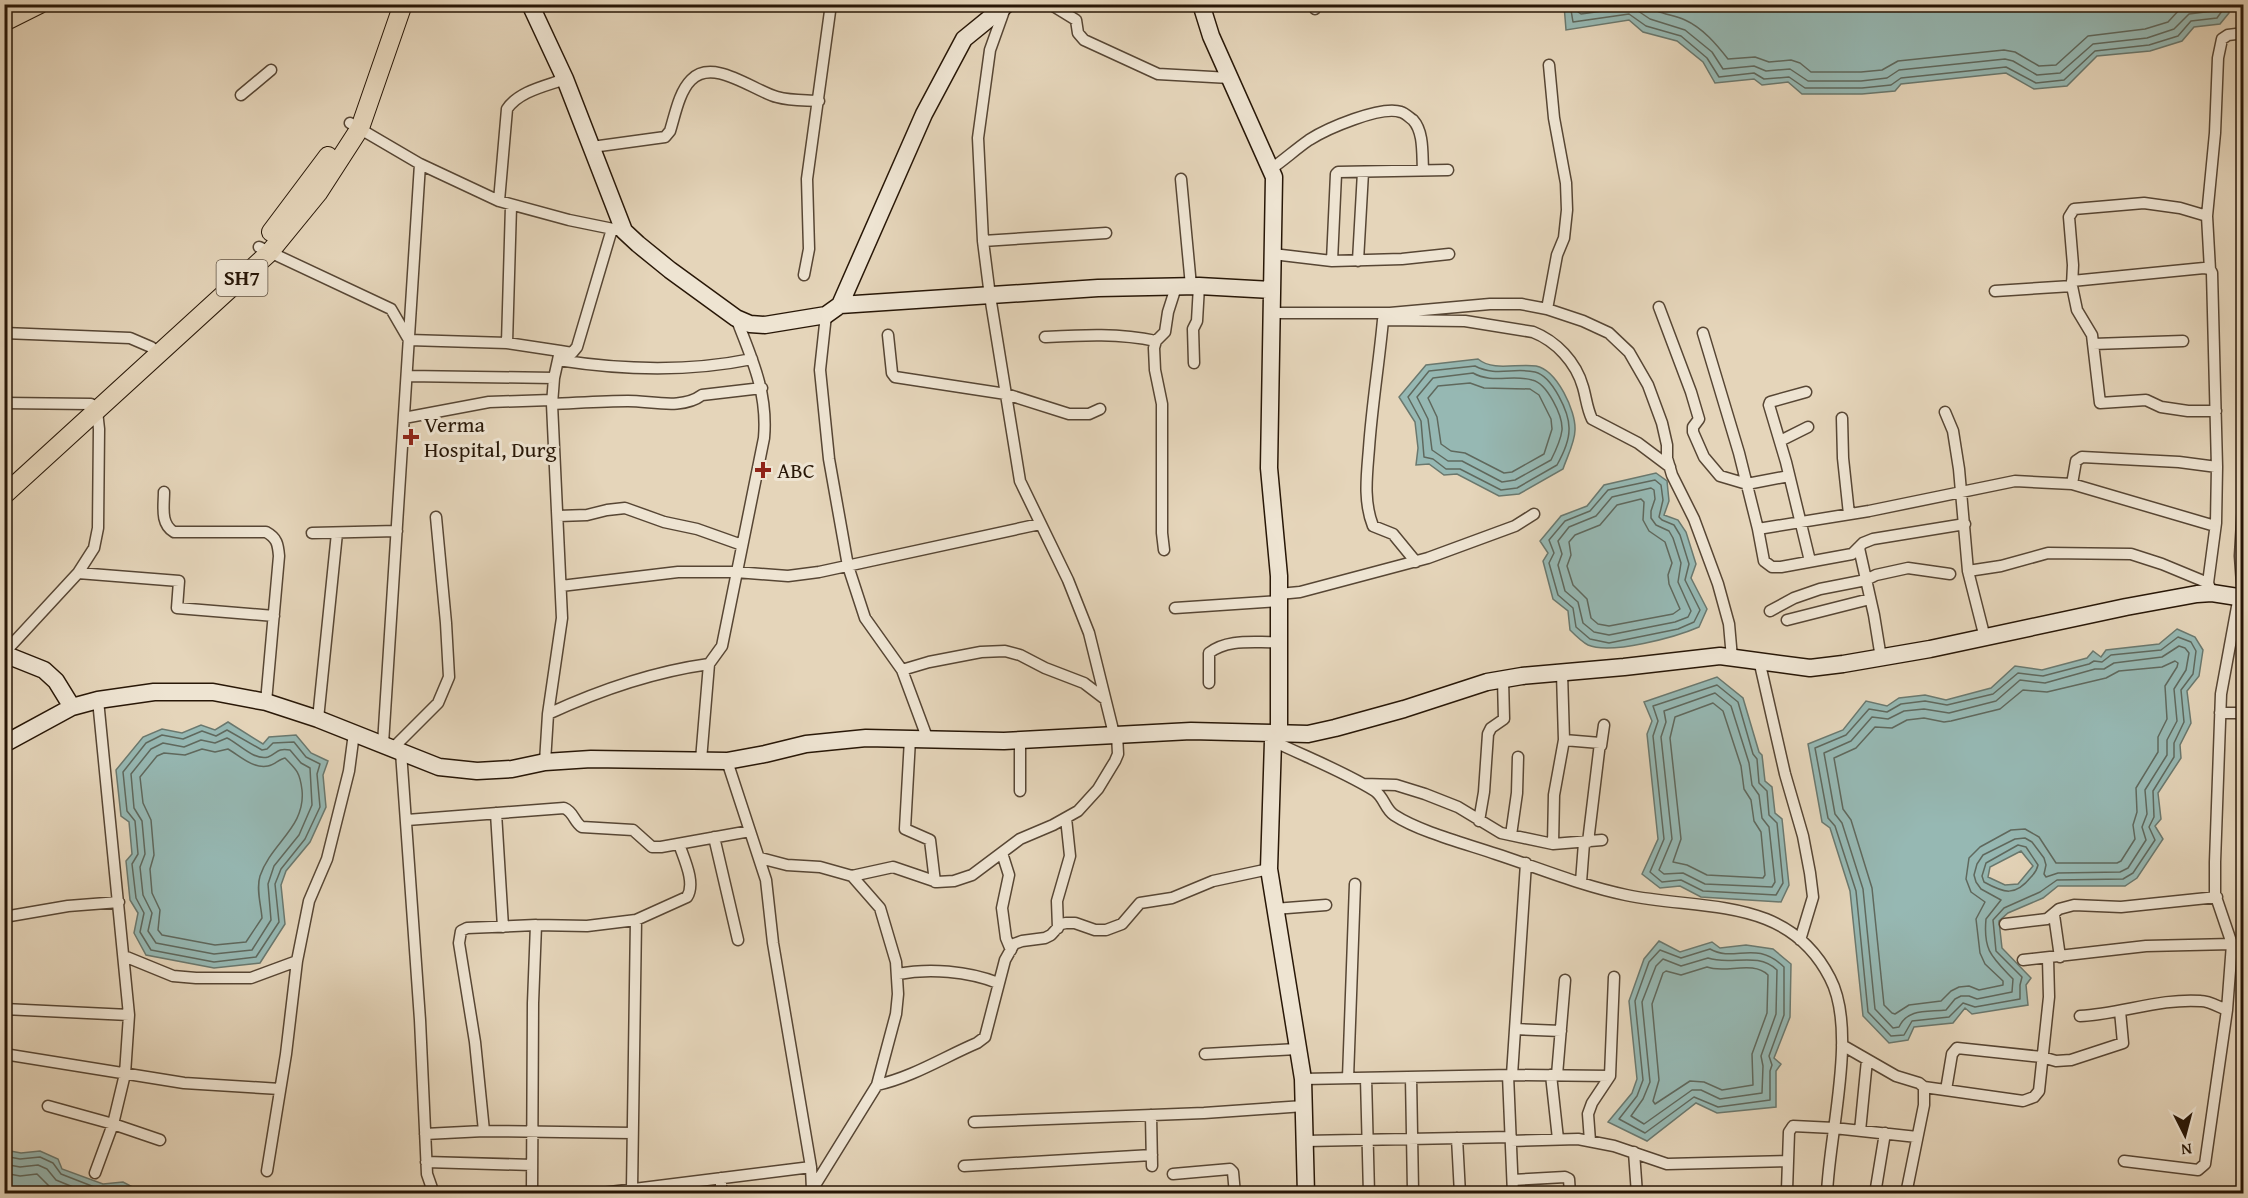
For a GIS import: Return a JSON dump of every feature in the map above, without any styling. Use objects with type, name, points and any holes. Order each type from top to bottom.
[{"type":"main road","points":[[4,22],[40,4]]},
{"type":"main road","name":"SH7","points":[[355,125],[392,4]]},
{"type":"main road","name":"SH7","points":[[4,495],[94,407],[264,250],[318,193],[355,125],[403,4]]},
{"type":"main road","name":"SH7","points":[[4,481],[94,407]]},
{"type":"street","points":[[530,4],[565,79],[592,147],[618,230],[577,347],[572,353],[559,356]]},
{"type":"street","points":[[804,275],[808,249],[807,179],[831,4]]},
{"type":"street","points":[[1050,4],[1076,20],[1078,33],[1084,40],[1143,68],[1158,74],[1230,78]]},
{"type":"street","points":[[1201,4],[1211,36],[1274,177],[1269,468],[1279,598],[1276,737],[1269,869],[1303,1079],[1306,1194]]},
{"type":"street","points":[[355,125],[420,164],[511,206],[618,230],[736,318],[750,324],[765,325],[826,315],[840,305],[924,114],[964,39],[1006,6]]},
{"type":"street","points":[[760,858],[787,865],[820,867],[852,876],[897,867],[917,877],[935,882],[954,882],[972,875],[1020,839],[1066,818],[1087,802],[1109,772],[1118,754],[1089,633],[1068,580],[1020,481],[990,296],[983,241],[978,138],[990,50],[1006,6]]},
{"type":"street","points":[[2210,588],[2217,467],[2213,278],[2210,270],[2207,216],[2215,134],[2220,42],[2228,35],[2244,33]]},
{"type":"street","points":[[1547,309],[1557,255],[1564,238],[1568,210],[1566,183],[1554,118],[1549,65]]},
{"type":"street","points":[[241,95],[271,70]]},
{"type":"street","points":[[592,147],[665,137],[670,131],[687,84],[695,76],[706,73],[716,72],[728,75],[779,98],[819,101]]},
{"type":"street","points":[[499,201],[507,109],[512,101],[520,96],[565,79]]},
{"type":"street","points":[[1271,169],[1309,140],[1323,133],[1369,115],[1389,111],[1402,112],[1414,121],[1420,132],[1424,170]]},
{"type":"street","points":[[420,164],[397,531],[392,748],[407,820],[420,1020],[426,1162],[427,1174],[434,1194]]},
{"type":"street","points":[[1332,261],[1336,174],[1338,172],[1448,170]]},
{"type":"street","points":[[1358,261],[1363,172]]},
{"type":"street","points":[[1181,179],[1189,286],[1197,321],[1193,329],[1194,363]]},
{"type":"street","points":[[2207,216],[2180,208],[2144,203],[2074,209],[2069,217],[2073,265],[2072,284],[2077,310],[2090,329],[2100,404],[2146,400],[2161,407],[2188,411],[2216,411]]},
{"type":"street","points":[[507,343],[511,206]]},
{"type":"street","points":[[983,241],[1106,233]]},
{"type":"street","points":[[264,250],[391,309],[409,340]]},
{"type":"street","points":[[1273,254],[1332,261],[1402,260],[1449,254]]},
{"type":"street","points":[[1995,291],[2204,268],[2210,270]]},
{"type":"street","points":[[840,305],[1098,288],[1189,286],[1272,290]]},
{"type":"street","points":[[1164,550],[1162,404],[1155,370],[1154,348],[1156,341],[1165,332],[1168,312],[1189,286]]},
{"type":"street","points":[[1387,317],[1491,304],[1521,304],[1547,309],[1584,321],[1609,333],[1629,352],[1648,385],[1662,423],[1670,467],[1694,519],[1718,584],[1729,624],[1732,658]]},
{"type":"street","points":[[1659,307],[1691,392],[1699,419],[1693,427],[1693,432],[1704,457],[1719,476],[1747,484],[1789,476]]},
{"type":"street","points":[[1273,313],[1465,321],[1542,335],[1561,351],[1575,368],[1582,383],[1592,419],[1638,443],[1670,467]]},
{"type":"street","points":[[826,315],[820,370],[829,459],[848,566],[865,618],[902,670],[928,740]]},
{"type":"street","points":[[1387,317],[1371,417],[1367,500],[1373,526],[1393,534],[1416,562]]},
{"type":"street","points":[[701,760],[709,664],[722,646],[764,438],[766,416],[762,388],[736,318]]},
{"type":"street","points":[[4,333],[130,338],[155,350]]},
{"type":"street","points":[[1703,333],[1747,484],[1764,561],[1767,565],[1781,567],[1855,553],[1863,543],[1873,539],[1965,524]]},
{"type":"street","points":[[1045,337],[1101,334],[1126,335],[1156,341]]},
{"type":"street","points":[[888,335],[892,373],[895,377],[1006,394],[1069,414],[1089,414],[1100,409]]},
{"type":"street","points":[[409,340],[507,343],[588,365],[689,369],[715,367],[752,359]]},
{"type":"street","points":[[2093,344],[2183,340]]},
{"type":"street","points":[[545,762],[548,714],[562,618],[552,402],[559,356]]},
{"type":"street","points":[[407,376],[554,378]]},
{"type":"street","points":[[404,418],[489,402],[630,401],[663,404],[695,400],[702,395],[762,388]]},
{"type":"street","points":[[1806,392],[1770,402],[1769,405],[1810,561]]},
{"type":"street","points":[[4,403],[94,407],[99,429],[98,528],[94,548],[78,573],[4,653],[44,670],[56,681],[72,707]]},
{"type":"street","points":[[1944,412],[1953,431],[1965,524],[1968,571],[1985,638]]},
{"type":"street","points":[[1842,418],[1843,458],[1849,514]]},
{"type":"street","points":[[1780,441],[1808,427]]},
{"type":"street","points":[[2072,484],[2076,461],[2082,457],[2179,462],[2217,467]]},
{"type":"street","points":[[1758,530],[2015,481],[2072,484],[2215,526]]},
{"type":"street","points":[[2124,1161],[2198,1170],[2205,1164],[2238,944],[2215,894],[2214,862],[2221,694],[2242,598],[2240,556],[2244,486]]},
{"type":"street","points":[[164,492],[164,521],[167,528],[174,532],[266,532],[278,543],[279,556],[266,702]]},
{"type":"street","points":[[558,516],[587,515],[625,508],[742,545]]},
{"type":"street","points":[[1175,608],[1279,598],[1416,562],[1515,526],[1534,514]]},
{"type":"street","points":[[392,748],[438,703],[449,677],[447,623],[436,517]]},
{"type":"street","points":[[561,586],[678,572],[736,572],[788,576],[848,566],[1040,524]]},
{"type":"street","points":[[312,533],[397,531]]},
{"type":"street","points":[[318,719],[337,533]]},
{"type":"street","points":[[1859,548],[1881,658]]},
{"type":"street","points":[[1968,571],[2001,566],[2048,553],[2131,554],[2162,564],[2210,588],[2242,598]]},
{"type":"street","points":[[1770,611],[1794,598],[1820,589],[1866,580],[1876,575],[1914,568],[1950,573]]},
{"type":"street","points":[[78,573],[179,581],[177,608],[274,616]]},
{"type":"street","points":[[4,744],[72,707],[98,700],[154,692],[213,692],[266,702],[318,719],[439,767],[477,771],[512,769],[545,762],[591,759],[727,761],[835,740],[1020,740],[1115,734],[1243,731],[1276,737],[1308,734],[1335,728],[1503,679],[1720,656],[1810,668],[1881,658],[1985,638],[2210,588]]},
{"type":"street","points":[[1787,621],[1870,599]]},
{"type":"street","points":[[1209,683],[1209,653],[1216,647],[1226,643],[1278,642]]},
{"type":"street","points":[[902,670],[961,655],[994,650],[1005,651],[1020,655],[1045,668],[1084,683],[1105,699]]},
{"type":"street","points":[[1760,660],[1810,873],[1813,897],[1800,940]]},
{"type":"street","points":[[548,714],[596,692],[642,677],[709,664]]},
{"type":"street","points":[[1553,844],[1554,795],[1564,740],[1562,673]]},
{"type":"street","points":[[1479,821],[1484,792],[1488,734],[1491,728],[1504,719],[1503,679]]},
{"type":"street","points":[[95,1173],[113,1124],[125,1074],[129,1015],[120,902],[109,822],[98,700]]},
{"type":"street","points":[[2220,713],[2244,713]]},
{"type":"street","points":[[1581,882],[1604,725]]},
{"type":"street","points":[[267,1172],[297,961],[309,901],[327,859],[350,771],[354,733]]},
{"type":"street","points":[[1276,737],[1377,792],[1387,809],[1394,815],[1433,832],[1626,896],[1713,905],[1758,915],[1788,929],[1817,954],[1832,980],[1840,1013],[1842,1045],[1827,1194]]},
{"type":"street","points":[[910,739],[905,829],[930,840],[935,882]]},
{"type":"street","points":[[1020,740],[1020,790]]},
{"type":"street","points":[[1564,740],[1599,742],[1601,746]]},
{"type":"street","points":[[1511,835],[1517,793],[1518,757]]},
{"type":"street","points":[[727,761],[766,880],[773,943],[811,1167],[812,1192]]},
{"type":"street","points":[[1361,784],[1396,785],[1425,794],[1458,807],[1501,833],[1553,844],[1602,840]]},
{"type":"street","points":[[407,820],[564,808],[572,812],[582,827],[633,830],[652,847],[750,831]]},
{"type":"street","points":[[496,813],[503,927]]},
{"type":"street","points":[[1058,928],[1057,901],[1070,856],[1066,818]]},
{"type":"street","points":[[714,837],[738,940]]},
{"type":"street","points":[[484,1131],[475,1042],[459,943],[461,932],[467,928],[536,925],[587,926],[636,920],[687,897],[690,882],[679,844]]},
{"type":"street","points":[[1002,854],[1009,874],[1002,908],[1006,938],[1011,950]]},
{"type":"street","points":[[1513,1194],[1510,1075],[1526,863]]},
{"type":"street","points":[[877,1085],[897,1080],[977,1043],[985,1037],[1005,960],[1014,944],[1045,939],[1061,924],[1066,923],[1075,923],[1095,930],[1106,930],[1122,924],[1140,903],[1172,898],[1213,881],[1269,869]]},
{"type":"street","points":[[812,1192],[877,1085],[896,1014],[898,974],[880,908],[852,876]]},
{"type":"street","points":[[1348,1078],[1355,884]]},
{"type":"street","points":[[2005,924],[2047,919],[2059,909],[2074,905],[2121,907],[2217,897]]},
{"type":"street","points":[[4,917],[68,906],[120,902]]},
{"type":"street","points":[[1274,909],[1326,905]]},
{"type":"street","points":[[2054,915],[2060,957]]},
{"type":"street","points":[[632,1189],[636,920]]},
{"type":"street","points":[[532,1194],[533,1003],[536,925]]},
{"type":"street","points":[[2023,960],[2146,946],[2238,944]]},
{"type":"street","points":[[124,956],[173,976],[196,978],[251,978],[297,961]]},
{"type":"street","points":[[1842,1045],[1896,1076],[1920,1083],[1924,1087],[2027,1100],[2039,1091],[2049,997],[2048,958]]},
{"type":"street","points":[[898,974],[928,971],[986,978],[998,983]]},
{"type":"street","points":[[1590,1141],[1588,1114],[1592,1103],[1610,1076],[1614,977]]},
{"type":"street","points":[[1558,1139],[1554,1075],[1561,1031],[1565,980]]},
{"type":"street","points":[[2080,1016],[2203,1000],[2227,1010]]},
{"type":"street","points":[[4,1009],[70,1014],[129,1015]]},
{"type":"street","points":[[1946,1090],[1952,1054],[1957,1048],[2042,1057],[2056,1061],[2071,1060],[2121,1044],[2123,1041],[2120,1011]]},
{"type":"street","points":[[1515,1029],[1561,1031]]},
{"type":"street","points":[[1205,1054],[1297,1049]]},
{"type":"street","points":[[4,1054],[184,1083],[280,1089]]},
{"type":"street","points":[[1860,1131],[1867,1060]]},
{"type":"street","points":[[1303,1079],[1510,1075],[1610,1076]]},
{"type":"street","points":[[1411,1077],[1413,1191]]},
{"type":"street","points":[[1366,1078],[1369,1194]]},
{"type":"street","points":[[1906,1194],[1925,1095],[1924,1087]]},
{"type":"street","points":[[48,1106],[160,1140]]},
{"type":"street","points":[[974,1122],[1304,1106]]},
{"type":"street","points":[[964,1166],[1152,1160],[1151,1115]]},
{"type":"street","points":[[1751,1194],[1786,1191],[1790,1128],[1793,1126],[1917,1137]]},
{"type":"street","points":[[425,1134],[484,1131],[632,1134]]},
{"type":"street","points":[[1875,1194],[1885,1133]]},
{"type":"street","points":[[1457,1138],[1460,1194]]},
{"type":"street","points":[[1305,1141],[1558,1139],[1590,1141],[1634,1152],[1667,1164],[1788,1161]]},
{"type":"street","points":[[1634,1152],[1637,1194]]},
{"type":"street","points":[[426,1162],[532,1165]]},
{"type":"street","points":[[594,1194],[811,1167]]},
{"type":"street","points":[[1173,1174],[1230,1169],[1233,1172],[1236,1194]]},
{"type":"street","points":[[1513,1180],[1565,1176],[1569,1179],[1570,1194]]},
{"type":"street","points":[[721,1178],[721,1194]]},
{"type":"water","points":[[1564,5],[2228,5],[2229,13],[2220,24],[2194,27],[2182,41],[2150,51],[2097,56],[2067,86],[2034,89],[2006,73],[1901,84],[1895,91],[1862,94],[1802,94],[1788,82],[1762,85],[1754,79],[1715,83],[1703,62],[1677,41],[1643,32],[1629,20],[1566,30]]},
{"type":"water","points":[[1478,359],[1491,365],[1529,365],[1544,369],[1558,383],[1569,402],[1575,435],[1563,469],[1519,494],[1499,496],[1457,474],[1444,475],[1429,464],[1416,465],[1418,448],[1415,422],[1399,397],[1426,365]]},
{"type":"water","points":[[1656,473],[1667,481],[1669,501],[1664,515],[1678,520],[1686,532],[1696,564],[1691,578],[1707,609],[1699,627],[1675,635],[1644,644],[1612,648],[1588,645],[1570,630],[1568,611],[1553,599],[1543,561],[1548,553],[1540,541],[1561,516],[1587,506],[1604,485]]},
{"type":"water","points":[[2177,629],[2195,637],[2203,650],[2199,676],[2187,691],[2191,723],[2180,745],[2181,758],[2158,793],[2161,819],[2155,826],[2163,839],[2137,878],[2125,886],[2058,886],[2043,898],[2008,913],[1999,921],[2002,948],[2031,978],[2026,985],[2028,1005],[1972,1014],[1965,1008],[1953,1023],[1914,1027],[1908,1040],[1889,1043],[1863,1016],[1850,891],[1830,828],[1822,822],[1808,744],[1843,730],[1866,701],[1887,706],[1899,698],[1925,695],[1946,700],[1991,688],[2015,666],[2042,670],[2087,658],[2093,651],[2101,657],[2106,650],[2159,644]],"holes":[[[2021,851],[2033,866],[2018,884],[2005,885],[1988,877],[1990,867]]]},
{"type":"water","points":[[1717,677],[1743,698],[1759,752],[1762,755],[1765,781],[1772,787],[1775,813],[1782,819],[1789,885],[1781,902],[1701,897],[1680,886],[1660,888],[1642,874],[1658,839],[1647,734],[1652,721],[1644,702]]},
{"type":"water","points":[[228,722],[263,744],[269,737],[296,735],[311,753],[328,761],[323,775],[326,807],[310,842],[286,871],[281,885],[285,924],[260,963],[214,968],[146,955],[134,933],[138,913],[130,900],[126,861],[132,854],[129,822],[121,816],[116,770],[143,737],[162,729],[182,733],[201,725],[215,730]]},
{"type":"water","points":[[1659,941],[1680,952],[1712,942],[1720,948],[1746,945],[1773,949],[1791,964],[1790,1017],[1774,1058],[1781,1064],[1776,1071],[1776,1107],[1717,1113],[1696,1103],[1647,1141],[1608,1122],[1632,1093],[1637,1079],[1629,1001],[1644,959]]},
{"type":"water","points":[[5,1150],[21,1153],[40,1151],[58,1159],[62,1169],[103,1184],[123,1182],[144,1193],[5,1193]]},
{"type":"water","points":[[177,1189],[185,1193],[144,1193]]},
{"type":"place","name":"Verma Hospital, Durg","points":[[411,437]]},
{"type":"place","name":"ABC","points":[[763,470]]}]
